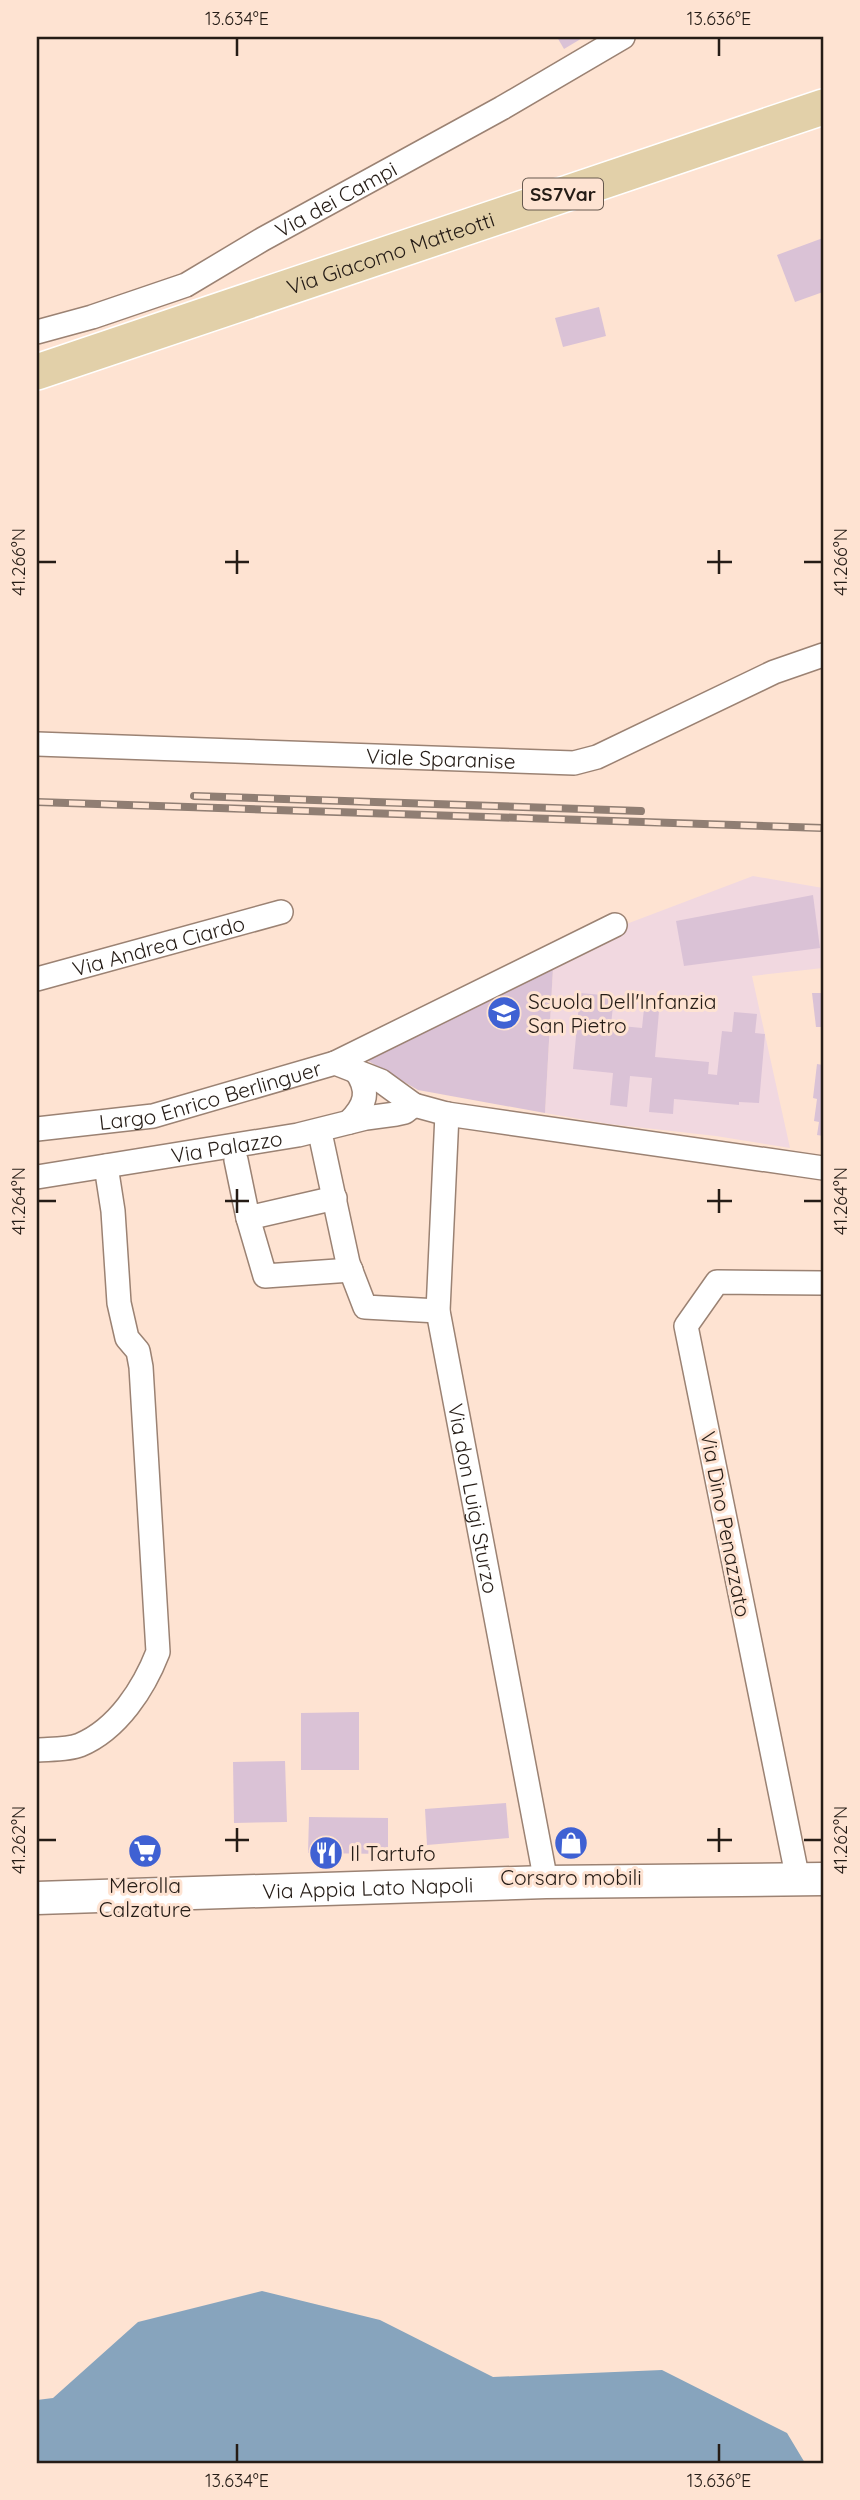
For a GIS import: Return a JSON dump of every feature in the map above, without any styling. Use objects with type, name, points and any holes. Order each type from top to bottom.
[{"type":"main road","name":"Via Giacomo Matteotti","points":[[37,372],[823,107]]},
{"type":"street","name":"Via dei Campi","points":[[37,332],[92,317],[186,285],[263,239],[502,108],[622,37]]},
{"type":"street","name":"Viale Sparanise","points":[[37,744],[574,763],[597,757],[774,673],[823,655]]},
{"type":"street","name":"Via Andrea Ciardo","points":[[37,979],[281,912]]},
{"type":"street","name":"Largo Enrico Berlinguer","points":[[37,1129],[153,1116],[345,1067],[615,925]]},
{"type":"street","points":[[345,1067],[381,1082],[414,1105],[447,1114],[823,1168]]},
{"type":"street","points":[[345,1067],[363,1082],[366,1096],[360,1112],[349,1122]]},
{"type":"street","name":"Via Palazzo","points":[[37,1177],[298,1135],[405,1112],[414,1105]]},
{"type":"street","name":"Via don Luigi Sturzo","points":[[447,1114],[438,1311],[546,1882]]},
{"type":"street","points":[[322,1142],[351,1270],[365,1307],[438,1311]]},
{"type":"street","points":[[236,1160],[248,1218],[265,1276],[351,1270]]},
{"type":"street","points":[[37,1750],[78,1745],[104,1730],[135,1697],[148,1677],[158,1651],[141,1367],[138,1351],[127,1338],[119,1303],[113,1211],[106,1166]]},
{"type":"street","points":[[248,1218],[335,1198]]},
{"type":"street","name":"Via Dino Penazzato","points":[[811,1880],[686,1326],[718,1282],[823,1283]]},
{"type":"street","name":"Via Appia Lato Napoli","points":[[37,1898],[546,1882],[811,1880]]},
{"type":"shaded area","points":[[753,876],[823,888],[823,968],[752,976],[790,1148],[545,1113],[553,968],[629,923]]},
{"type":"water","points":[[262,2291],[380,2320],[493,2377],[662,2370],[787,2433],[805,2463],[37,2463],[37,2400],[53,2398],[138,2322]]},
{"type":"building","points":[[557,37],[584,37],[564,49]]},
{"type":"building","points":[[823,238],[823,292],[795,302],[777,255]]},
{"type":"building","points":[[599,307],[606,336],[563,347],[555,318]]},
{"type":"building","points":[[813,895],[820,948],[684,966],[676,921]]},
{"type":"building","name":"Scuola Dell'Infanzia San Pietro","points":[[553,968],[545,1113],[418,1090],[363,1058]]},
{"type":"building","points":[[580,993],[614,996],[611,1025],[642,1028],[645,999],[660,1000],[655,1057],[709,1062],[708,1074],[717,1075],[722,1031],[732,1032],[734,1012],[757,1014],[755,1033],[765,1034],[759,1103],[739,1102],[739,1105],[674,1099],[673,1114],[649,1112],[652,1078],[630,1076],[627,1107],[610,1105],[613,1073],[573,1069]]},
{"type":"building","points":[[812,993],[823,993],[823,1027],[816,1027]]},
{"type":"building","points":[[817,1064],[823,1065],[823,1136],[817,1135],[819,1122],[814,1121],[817,1099],[813,1098]]},
{"type":"building","points":[[359,1712],[359,1770],[301,1770],[301,1713]]},
{"type":"building","points":[[285,1761],[287,1822],[234,1823],[233,1762]]},
{"type":"building","points":[[506,1803],[509,1838],[427,1845],[425,1809]]},
{"type":"building","points":[[309,1817],[388,1818],[388,1854],[308,1853]]},
{"type":"building","points":[[425,1850],[426,1859],[411,1860],[410,1851]]},
{"type":"railway","points":[[194,796],[641,811]]},
{"type":"railway","points":[[37,802],[823,828]]},
{"type":"place","name":"Scuola Dell'Infanzia San Pietro","points":[[504,1013]]},
{"type":"place","name":"Corsaro mobili","points":[[571,1843]]},
{"type":"place","name":"Merolla Calzature","points":[[145,1851]]},
{"type":"place","name":"Il Tartufo","points":[[326,1853]]}]
